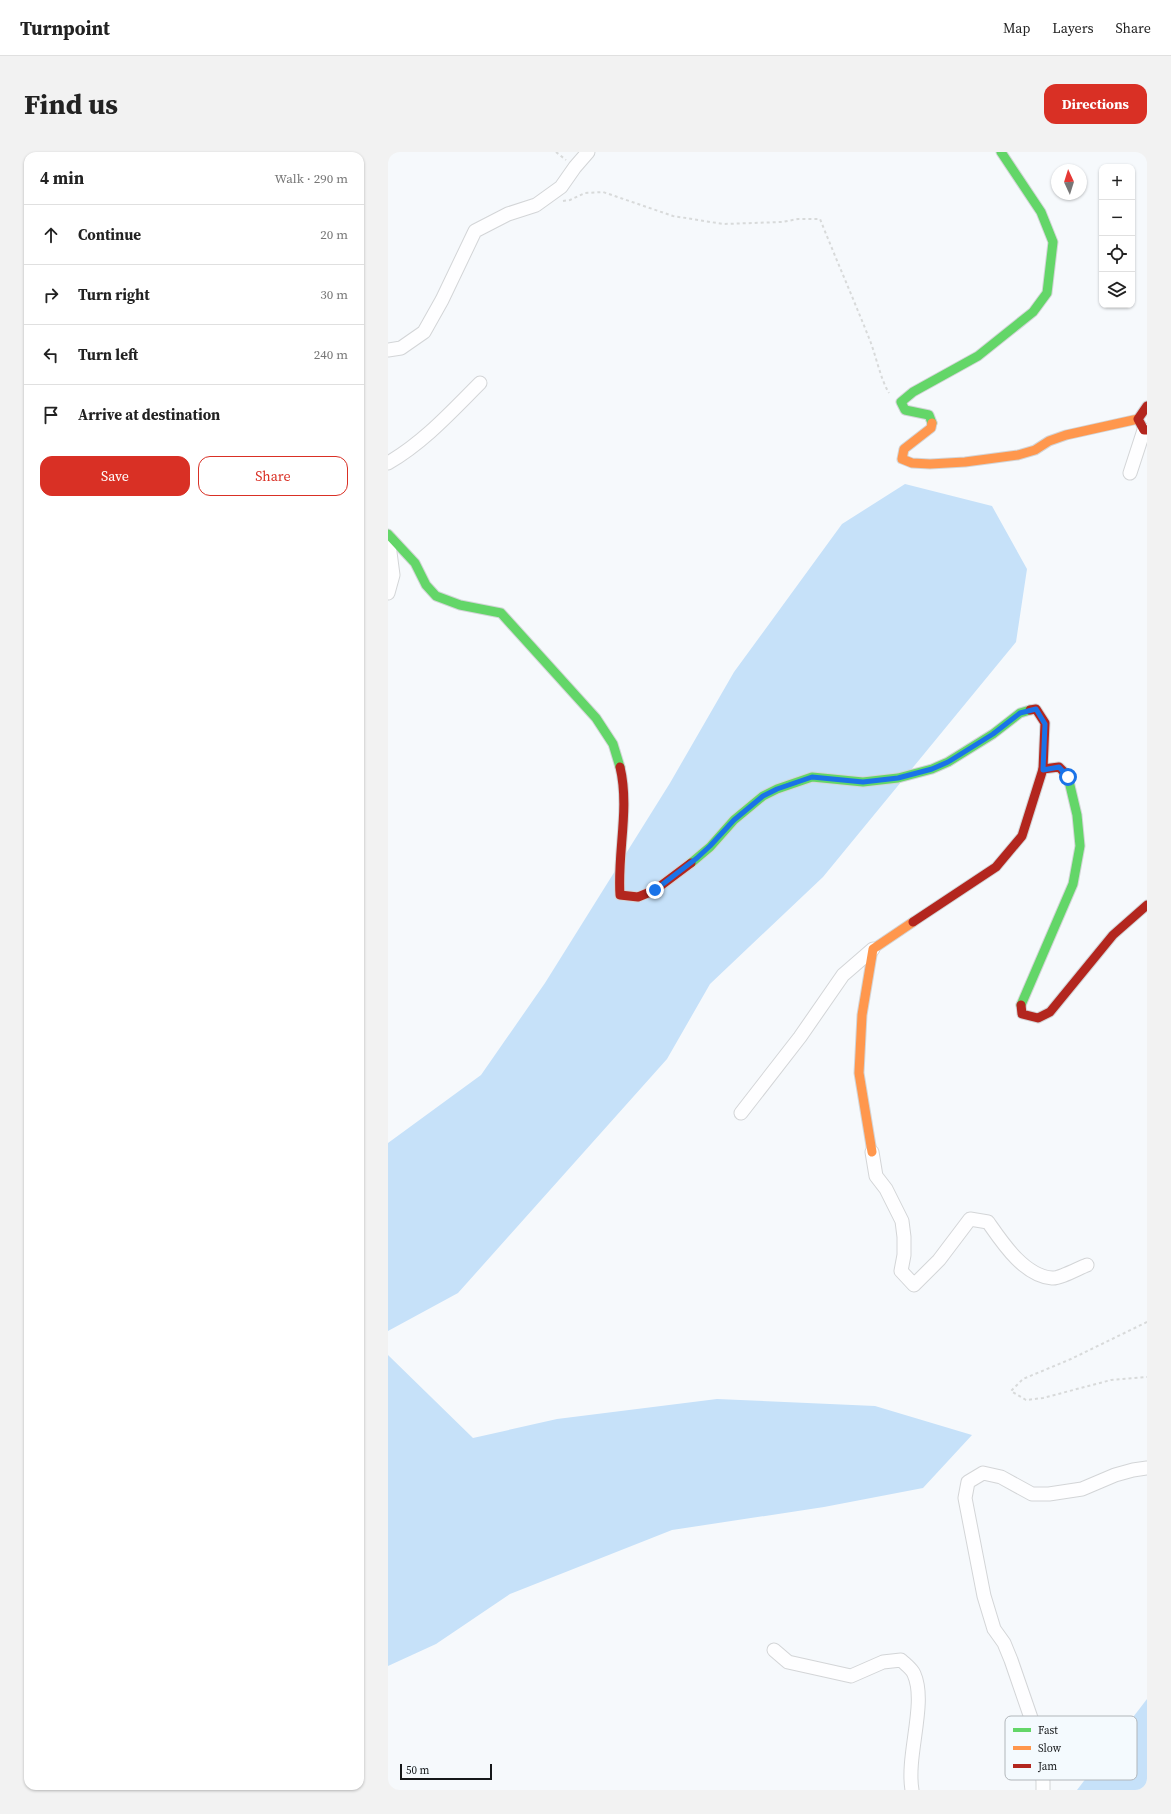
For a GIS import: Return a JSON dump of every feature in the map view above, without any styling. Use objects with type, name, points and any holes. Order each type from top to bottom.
[{"type":"street","points":[[388,350],[401,348],[424,332],[442,300],[475,231],[508,214],[536,205],[561,187],[588,152]]},
{"type":"street","points":[[1001,152],[1041,212],[1053,242],[1047,293],[1033,312],[978,356],[913,392],[901,402],[905,410],[929,415],[932,422],[931,428],[904,449],[902,459],[912,463],[964,462],[1018,455],[1035,450],[1049,441],[1066,435],[1143,426]]},
{"type":"street","points":[[388,463],[404,453],[443,421],[480,383]]},
{"type":"street","points":[[1130,473],[1147,406]]},
{"type":"street","points":[[388,534],[416,565],[423,581],[435,596],[467,608],[484,609],[501,613],[580,698],[602,725],[619,756],[622,774],[623,825],[618,879],[620,895],[638,897],[655,890],[697,858],[734,820],[758,800],[777,789],[812,777],[863,782],[898,778],[932,769],[948,762],[993,734],[1020,713],[1036,709],[1045,724],[1043,770],[1022,836],[996,867],[873,949],[843,975],[800,1037],[741,1113]]},
{"type":"street","points":[[388,537],[393,575],[388,593]]},
{"type":"street","points":[[1043,770],[1059,767],[1068,777],[1077,815],[1080,846],[1073,884],[1032,976],[1021,1006],[1022,1014],[1038,1018],[1050,1012],[1113,935],[1147,905]]},
{"type":"street","points":[[873,949],[862,1014],[859,1073],[876,1176],[886,1189],[902,1221],[904,1255],[901,1271],[914,1285],[939,1260],[970,1219],[988,1222],[1009,1250],[1022,1264],[1036,1273],[1053,1278],[1087,1265]]},
{"type":"street","points":[[1030,1716],[1004,1643],[994,1629],[984,1596],[965,1498],[968,1482],[983,1473],[1000,1477],[1032,1494],[1049,1494],[1082,1489],[1116,1475],[1147,1468]]},
{"type":"street","points":[[774,1650],[788,1662],[851,1676],[883,1662],[901,1660],[914,1673],[918,1690],[910,1776],[912,1790]]},
{"type":"street","points":[[1042,1790],[1043,1780]]},
{"type":"path","points":[[556,202],[570,200],[585,194],[603,192],[673,216],[723,224],[820,219],[834,258],[850,290],[870,340],[887,390],[892,398],[901,402]]},
{"type":"path","points":[[1147,1322],[1071,1359],[1023,1379],[1011,1391],[1026,1400],[1043,1398],[1111,1380],[1147,1377]]},
{"type":"shaded area","points":[[905,484],[992,506],[1027,569],[1016,642],[823,877],[710,984],[667,1059],[458,1293],[388,1331],[388,1143],[481,1075],[545,983],[670,783],[734,672],[842,524]]},
{"type":"shaded area","points":[[388,1355],[473,1438],[557,1419],[717,1399],[875,1406],[972,1435],[923,1488],[824,1507],[672,1530],[510,1594],[436,1644],[388,1666]]},
{"type":"shaded area","points":[[1147,1699],[1147,1790],[1077,1790],[1085,1780],[1137,1780],[1137,1716],[1134,1716]]},
{"type":"traffic: fast","points":[[932,423],[929,415],[905,410],[901,402],[913,392],[978,356],[1033,312],[1047,293],[1053,242],[1041,212],[1001,152]]},
{"type":"traffic: fast","points":[[388,534],[415,563],[426,585],[436,596],[460,605],[501,613],[596,718],[613,744],[620,767]]},
{"type":"traffic: fast","points":[[691,863],[710,847],[734,820],[763,796],[777,789],[812,777],[863,782],[898,778],[932,769],[948,762],[993,734],[1020,713],[1030,710]]},
{"type":"traffic: fast","points":[[1021,1005],[1073,884],[1080,846],[1077,815],[1068,777],[1063,771]]},
{"type":"traffic: slow","points":[[932,423],[931,428],[904,449],[902,459],[912,463],[930,464],[965,462],[1018,455],[1035,450],[1049,441],[1066,435],[1138,419]]},
{"type":"traffic: slow","points":[[872,1152],[859,1073],[862,1015],[873,949],[913,922]]},
{"type":"traffic: jam","points":[[1147,406],[1138,419],[1144,430],[1147,430]]},
{"type":"traffic: jam","points":[[1030,710],[1036,709],[1045,723],[1043,769]]},
{"type":"traffic: jam","points":[[620,767],[624,799],[620,863],[620,895],[638,897],[655,890],[691,863]]},
{"type":"traffic: jam","points":[[913,922],[996,867],[1022,836],[1043,769],[1059,767],[1063,771]]},
{"type":"traffic: jam","points":[[1021,1005],[1022,1014],[1038,1018],[1050,1012],[1113,935],[1147,905]]},
{"type":"route","points":[[655,890],[697,858],[734,820],[763,796],[777,789],[812,777],[863,782],[898,778],[932,769],[948,762],[993,734],[1020,713],[1036,709],[1045,724],[1043,770],[1059,767],[1068,777]]}]
